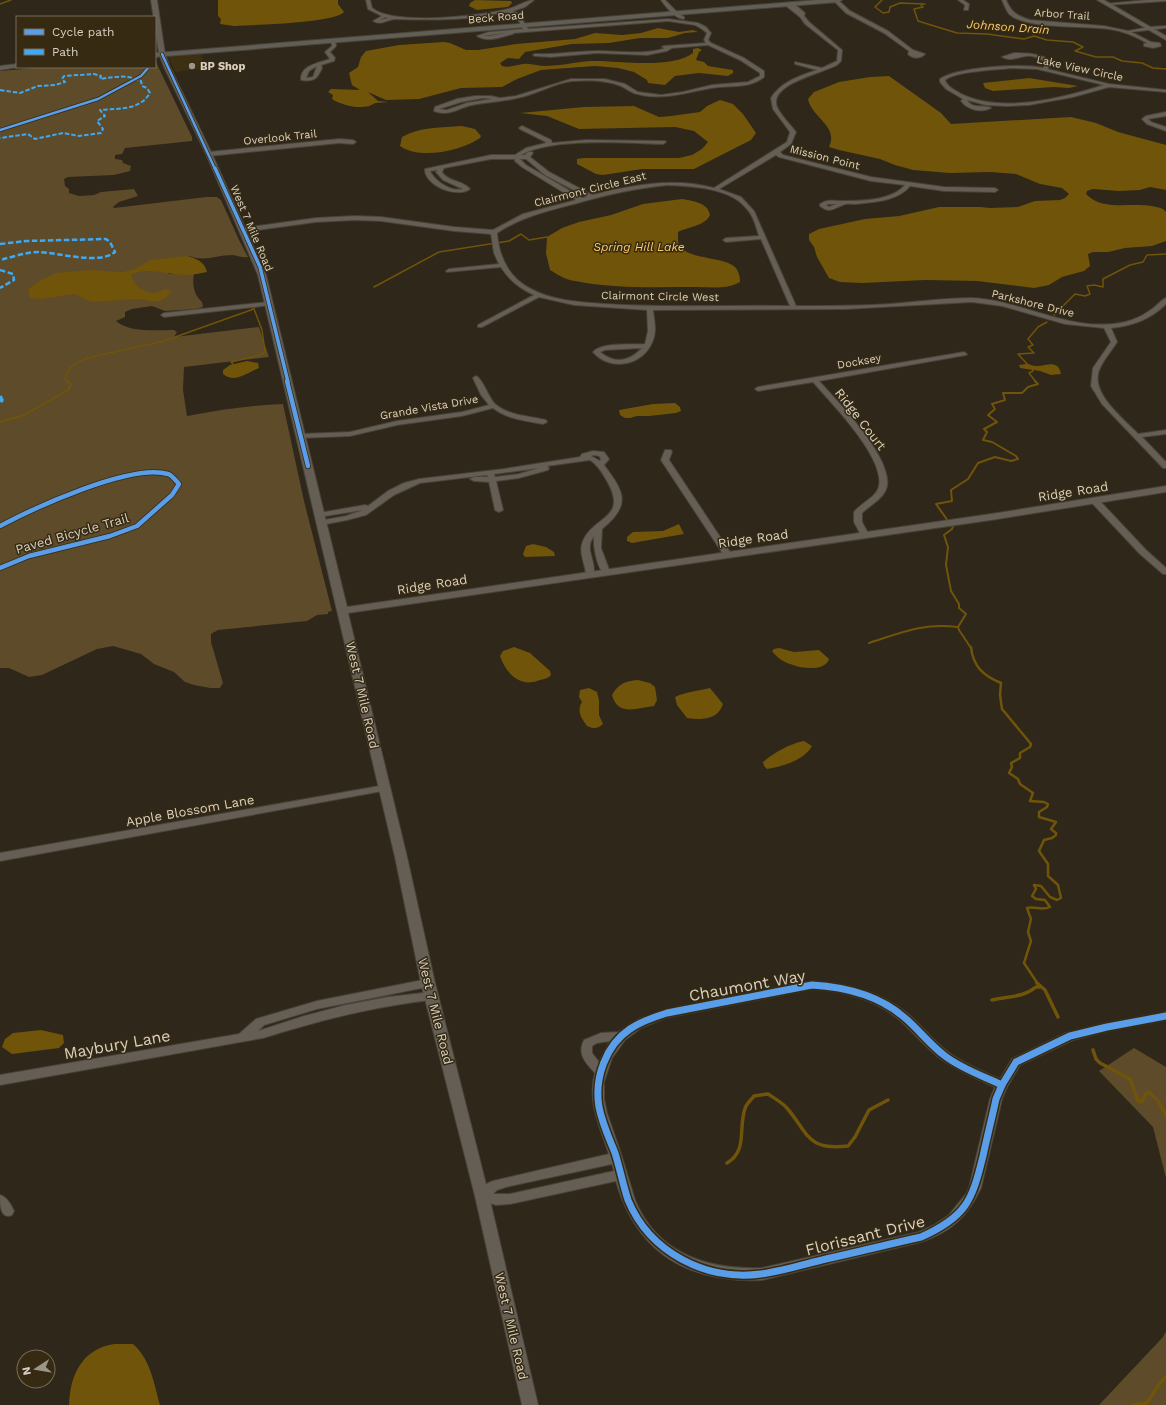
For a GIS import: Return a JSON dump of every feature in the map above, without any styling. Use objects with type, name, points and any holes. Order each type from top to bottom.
[{"type":"main road","name":"Beck Road","points":[[156,55],[839,0]]},
{"type":"main road","points":[[0,68],[16,66]]},
{"type":"street","name":"West 7 Mile Road","points":[[154,0],[156,16]]},
{"type":"street","points":[[368,0],[369,7],[372,10],[386,16],[424,19],[507,12],[525,6],[532,0]]},
{"type":"street","points":[[663,0],[674,13],[675,17],[682,21],[704,28],[708,33],[708,42]]},
{"type":"street","points":[[835,0],[850,12],[886,32],[911,50]]},
{"type":"street","points":[[960,0],[967,5],[966,9]]},
{"type":"street","name":"Arbor Trail","points":[[1004,0],[1011,12],[1028,20],[1046,23],[1095,25],[1128,32],[1150,43]]},
{"type":"street","points":[[1100,0],[1166,38]]},
{"type":"street","points":[[1108,5],[1166,0]]},
{"type":"street","points":[[715,189],[789,144],[793,132],[774,107],[773,101],[775,95],[786,85],[831,67],[839,60],[840,50],[807,23],[802,16],[803,14],[789,4]]},
{"type":"street","points":[[507,12],[527,31]]},
{"type":"street","points":[[386,16],[375,21],[382,22],[395,17]]},
{"type":"street","points":[[511,33],[489,38],[479,36],[541,30],[562,32],[573,28],[573,26],[634,21],[682,21]]},
{"type":"street","points":[[520,25],[520,32]]},
{"type":"street","name":"West 7 Mile Road","points":[[157,28],[158,40],[162,54],[260,267],[385,788],[431,996],[482,1196],[530,1405]]},
{"type":"street","points":[[1152,30],[1166,28]]},
{"type":"street","name":"Arbor Trail","points":[[1128,32],[1152,30]]},
{"type":"street","name":"Arbor Trail","points":[[1133,34],[1152,30]]},
{"type":"street","points":[[320,65],[333,59],[327,52],[334,46],[333,41]]},
{"type":"street","points":[[498,99],[480,97],[454,102],[437,108],[436,110],[448,112],[469,104],[517,97],[578,78],[619,83],[637,93],[661,96],[683,93],[712,86],[748,83],[762,77],[762,72],[742,59],[708,42],[687,46],[652,47]]},
{"type":"street","points":[[535,55],[556,56],[591,52],[647,53],[665,50],[670,47]]},
{"type":"street","points":[[618,52],[641,48]]},
{"type":"street","points":[[1025,55],[1035,56],[1047,60],[1050,64],[1045,68]]},
{"type":"street","points":[[797,63],[822,70]]},
{"type":"street","name":"Lake View Circle","points":[[996,104],[966,99],[948,89],[943,84],[942,80],[947,76],[958,72],[1012,67],[1045,68],[1109,85],[1166,91]]},
{"type":"street","points":[[966,99],[964,101],[965,103],[972,108],[986,109],[996,104],[1014,104],[1062,98],[1109,85]]},
{"type":"street","points":[[1166,114],[1146,118],[1145,120],[1166,129]]},
{"type":"street","points":[[522,128],[545,138],[549,141],[549,144]]},
{"type":"street","name":"Overlook Trail","points":[[209,154],[339,141],[352,142]]},
{"type":"street","points":[[517,156],[525,150],[549,144],[663,142]]},
{"type":"street","points":[[528,157],[531,152],[549,144]]},
{"type":"street","name":"Mission Point","points":[[776,153],[781,156],[871,179],[944,189],[995,190]]},
{"type":"street","points":[[517,156],[519,162],[536,174],[581,200]]},
{"type":"street","points":[[441,168],[439,172],[441,176],[454,184],[466,187],[468,189],[455,192],[432,179],[427,172],[428,169],[441,168],[487,158],[517,156],[528,157]]},
{"type":"street","points":[[528,157],[530,161],[544,171],[591,197]]},
{"type":"street","points":[[536,174],[544,171]]},
{"type":"street","points":[[552,183],[562,181]]},
{"type":"street","name":"Clairmont Circle East","points":[[494,234],[513,220],[522,216],[591,197],[663,182],[699,184],[732,194],[744,201],[757,222],[793,306]]},
{"type":"street","points":[[841,203],[883,199],[897,194],[908,185]]},
{"type":"street","points":[[244,232],[307,223],[364,220],[426,228],[494,234]]},
{"type":"street","name":"Clairmont Circle West","points":[[494,234],[495,249],[503,265],[515,282],[538,295],[570,302],[650,308],[793,306]]},
{"type":"street","points":[[726,240],[763,237]]},
{"type":"street","points":[[449,271],[503,265]]},
{"type":"street","points":[[480,326],[538,295]]},
{"type":"street","name":"Parkshore Drive","points":[[793,306],[879,306],[971,300],[1001,304],[1068,322],[1106,325],[1127,323],[1143,318],[1166,300]]},
{"type":"street","points":[[164,315],[270,304]]},
{"type":"street","points":[[646,346],[604,348],[596,352],[614,363],[624,363],[636,358],[649,343],[651,334],[650,308]]},
{"type":"street","points":[[1106,325],[1114,342],[1096,368],[1094,386],[1104,403],[1166,466]]},
{"type":"street","name":"Docksey","points":[[758,389],[964,354]]},
{"type":"street","name":"Grande Vista Drive","points":[[476,378],[487,400],[493,406],[512,415],[543,422]]},
{"type":"street","name":"Ridge Court","points":[[815,380],[876,456],[884,471],[885,480],[880,492],[858,512],[858,522],[864,535]]},
{"type":"street","name":"Grande Vista Drive","points":[[302,439],[365,431],[402,422],[462,414],[493,406]]},
{"type":"street","points":[[1136,436],[1166,432]]},
{"type":"street","points":[[668,452],[665,460],[728,555]]},
{"type":"street","points":[[320,519],[347,518],[363,513],[391,493],[419,481],[453,476],[521,476],[558,462],[593,459],[597,460],[616,490],[618,500],[615,511],[598,530],[589,536],[584,548],[585,555],[590,566],[590,574]]},
{"type":"street","points":[[491,476],[499,510]]},
{"type":"street","name":"Ridge Road","points":[[343,611],[1095,501],[1166,489]]},
{"type":"street","points":[[1095,501],[1143,552],[1166,572]]},
{"type":"street","points":[[598,530],[597,548],[606,572]]},
{"type":"street","name":"Apple Blossom Lane","points":[[0,857],[385,788]]},
{"type":"street","name":"Maybury Lane","points":[[240,1038],[260,1022],[317,1004],[428,983]]},
{"type":"street","name":"Chaumont Way","points":[[621,1175],[598,1099],[600,1072],[608,1054],[622,1036],[649,1019],[667,1013],[804,986],[841,987],[860,992],[882,1002],[904,1018],[946,1056],[1002,1085]]},
{"type":"street","name":"Maybury Lane","points":[[0,1080],[263,1034],[285,1026],[349,1010],[398,999],[431,996]]},
{"type":"street","points":[[346,998],[349,1010]]},
{"type":"street","name":"Florissant Drive","points":[[621,1175],[634,1213],[646,1231],[678,1258],[706,1270],[736,1275],[762,1274],[920,1237],[952,1221],[971,1198],[975,1188],[996,1099],[1002,1085],[1016,1062],[1057,1041],[1087,1031],[1166,1016]]},
{"type":"street","name":"Chaumont Way","points":[[600,1072],[591,1063],[587,1054],[585,1048],[588,1043],[596,1038],[622,1036]]},
{"type":"street","points":[[482,1196],[493,1186],[506,1182],[616,1158]]},
{"type":"street","points":[[482,1196],[496,1200],[510,1199],[621,1175]]},
{"type":"street","points":[[0,1200],[8,1211]]},
{"type":"shaded area","points":[[200,53],[207,68],[175,72],[169,58],[171,56]]},
{"type":"shaded area","points":[[156,62],[192,137],[192,141],[125,148],[122,154],[115,155],[115,159],[122,160],[123,163],[131,166],[130,171],[114,175],[68,177],[64,179],[65,186],[69,189],[69,193],[79,196],[134,189],[138,196],[119,202],[113,207],[114,208],[217,197],[221,200],[248,257],[227,255],[195,258],[189,256],[168,274],[194,274],[194,290],[202,302],[203,307],[197,309],[165,311],[152,306],[132,309],[125,312],[125,317],[116,321],[122,325],[136,329],[174,330],[177,332],[174,337],[259,327],[269,357],[184,367],[183,390],[187,416],[259,405],[283,404],[304,501],[332,611],[328,612],[328,614],[317,615],[307,621],[218,630],[211,634],[211,642],[223,683],[220,688],[210,688],[185,682],[174,672],[154,664],[141,654],[113,646],[97,649],[42,675],[29,677],[9,668],[0,668],[0,71],[34,68],[156,68]]},
{"type":"shaded area","points":[[1134,1048],[1166,1067],[1166,1178],[1153,1127],[1099,1071]]},
{"type":"shaded area","points":[[1166,1331],[1166,1405],[1099,1405],[1163,1337]]},
{"type":"water","points":[[218,0],[338,0],[338,4],[344,12],[326,19],[234,26],[220,24],[221,19],[218,16]]},
{"type":"water","points":[[475,0],[511,1],[512,3],[508,7],[477,10],[469,6],[470,3]]},
{"type":"water","points":[[658,28],[679,32],[693,30],[698,32],[685,33],[668,38],[640,38],[609,43],[572,44],[525,52],[519,59],[508,58],[500,63],[502,66],[507,67],[525,64],[550,66],[590,61],[657,63],[683,58],[693,53],[693,49],[698,48],[702,50],[699,52],[696,60],[704,62],[708,66],[733,70],[733,73],[728,76],[699,73],[675,76],[665,85],[648,83],[647,80],[634,72],[618,68],[595,66],[541,70],[517,79],[502,87],[461,88],[419,99],[386,100],[368,92],[378,101],[389,102],[375,103],[366,107],[354,107],[337,102],[332,99],[333,95],[328,92],[331,89],[360,90],[352,85],[349,73],[358,67],[361,57],[366,51],[399,45],[444,42],[466,50],[478,50],[516,44],[575,39],[595,33],[622,35],[641,33]]},
{"type":"water","points":[[889,76],[941,113],[951,124],[1071,117],[1096,123],[1118,132],[1166,145],[1166,190],[1150,187],[1140,190],[1119,191],[1093,189],[1087,191],[1086,194],[1094,200],[1112,205],[1143,205],[1163,209],[1166,212],[1166,241],[1152,246],[1125,248],[1108,252],[1093,252],[1088,254],[1090,266],[1084,271],[1062,277],[1049,285],[1034,288],[977,281],[925,280],[862,283],[840,282],[829,278],[809,240],[809,234],[819,229],[865,219],[899,216],[939,207],[1018,207],[1035,201],[1060,200],[1069,194],[1062,188],[1040,184],[1016,174],[990,172],[950,173],[913,170],[880,159],[829,147],[831,140],[828,128],[814,112],[808,99],[814,92],[839,82],[870,77]]},
{"type":"water","points":[[1029,78],[1078,86],[1069,88],[1054,87],[993,91],[985,88],[983,83]]},
{"type":"water","points":[[720,100],[733,104],[743,114],[756,133],[751,140],[694,169],[642,169],[603,175],[596,174],[577,164],[577,159],[679,158],[692,155],[702,149],[708,142],[694,131],[675,127],[579,129],[547,116],[520,113],[584,107],[634,106],[659,117],[700,112],[707,106]]},
{"type":"water","points":[[462,126],[475,129],[481,136],[480,138],[462,147],[440,152],[418,152],[408,150],[400,146],[402,137],[409,133],[431,128]]},
{"type":"water","name":"Spring Hill Lake","points":[[682,199],[703,205],[709,211],[710,215],[704,222],[678,232],[678,241],[681,247],[687,252],[695,255],[730,264],[736,268],[740,282],[735,285],[718,288],[620,286],[590,284],[572,280],[562,277],[550,270],[546,253],[547,237],[562,228],[579,222],[611,215],[643,204]]},
{"type":"water","points":[[187,256],[200,261],[206,268],[207,272],[179,275],[143,271],[131,275],[136,284],[145,291],[155,293],[166,289],[172,292],[164,299],[157,302],[138,299],[92,302],[75,294],[40,299],[30,298],[28,290],[36,283],[56,273],[89,270],[123,272],[135,269],[150,260]]},
{"type":"water","points":[[247,361],[258,363],[259,368],[237,378],[228,377],[223,374],[223,370],[230,365]]},
{"type":"water","points":[[1026,364],[1040,366],[1051,364],[1057,366],[1061,374],[1051,375],[1040,371],[1020,368],[1019,365]]},
{"type":"water","points":[[675,403],[680,407],[681,411],[676,413],[625,418],[620,415],[619,410],[653,404]]},
{"type":"water","points":[[679,524],[684,534],[632,543],[627,541],[627,537],[633,532],[663,531]]},
{"type":"water","points":[[533,544],[546,547],[554,552],[555,556],[525,557],[523,554],[526,546]]},
{"type":"water","points":[[514,647],[530,653],[550,671],[551,675],[545,679],[530,682],[524,682],[514,677],[506,668],[500,656],[503,651]]},
{"type":"water","points":[[779,648],[794,652],[819,650],[829,659],[824,666],[808,668],[797,666],[787,663],[776,656],[772,651]]},
{"type":"water","points":[[638,680],[650,683],[655,687],[657,700],[654,706],[629,710],[623,709],[615,702],[612,695],[614,691],[622,684],[629,681]]},
{"type":"water","points":[[589,688],[597,692],[599,700],[599,715],[603,724],[595,728],[587,726],[580,712],[580,705],[582,702],[579,697],[580,690]]},
{"type":"water","points":[[710,688],[723,704],[721,709],[709,718],[687,718],[677,705],[675,697]]},
{"type":"water","points":[[804,741],[812,746],[809,751],[798,759],[786,765],[773,768],[767,769],[764,766],[763,762],[777,752],[788,746]]},
{"type":"water","points":[[41,1030],[63,1035],[64,1043],[59,1048],[12,1054],[2,1047],[5,1039],[13,1033]]},
{"type":"water","points":[[114,1344],[133,1344],[139,1350],[148,1365],[160,1405],[69,1405],[72,1384],[80,1365],[94,1351]]},
{"type":"waterway","points":[[0,4],[11,0]]},
{"type":"waterway","name":"Johnson Drain","points":[[882,0],[875,7],[883,13],[889,12],[890,7],[900,3],[925,4]]},
{"type":"waterway","name":"Johnson Drain","points":[[921,5],[923,7],[914,9],[918,21],[957,33],[987,34],[1024,39],[1034,36],[1047,40],[1073,42],[1083,47],[1075,51],[1096,57],[1113,57],[1122,61],[1142,63],[1153,68],[1166,69]]},
{"type":"waterway","points":[[374,287],[439,252],[509,241],[521,234],[529,240],[547,237]]},
{"type":"waterway","points":[[1054,315],[1075,294],[1085,296],[1090,294],[1087,286],[1094,285],[1103,287],[1103,279],[1130,265],[1143,262],[1147,255],[1166,254]]},
{"type":"waterway","points":[[67,381],[65,379],[70,368],[76,363],[87,358],[164,341],[251,310],[264,302]]},
{"type":"waterway","points":[[233,364],[231,362],[260,355],[265,352],[262,330],[254,309]]},
{"type":"waterway","points":[[1028,365],[1018,354],[1034,353],[1028,347],[1033,345],[1028,339],[1038,327],[1047,322]]},
{"type":"waterway","points":[[1032,368],[1033,371],[1029,373],[1036,382]]},
{"type":"waterway","points":[[0,422],[24,415],[68,390],[71,384],[67,381]]},
{"type":"waterway","points":[[948,521],[936,504],[952,501],[951,490],[968,479],[978,463],[995,457],[1011,461],[1018,459],[1016,456],[992,442],[983,440],[987,432],[984,429],[997,422],[988,415],[995,409],[992,404],[1005,400],[1003,393],[1022,393],[1028,387],[1038,384],[1036,382]]},
{"type":"waterway","points":[[953,526],[952,529],[944,535],[948,547],[946,565],[951,591],[959,604],[959,608],[966,614],[958,627]]},
{"type":"waterway","points":[[869,643],[923,627],[958,627]]},
{"type":"waterway","points":[[958,627],[971,648]]},
{"type":"waterway","points":[[971,647],[974,660],[980,670],[989,677],[1001,683],[1000,695],[1002,709],[1031,744],[1030,747],[1020,753],[1020,758],[1011,763],[1012,767],[1009,773],[1018,779],[1020,784],[1033,793],[1030,801],[1044,802],[1048,804],[1047,807],[1039,812],[1039,817],[1056,822],[1051,829],[1056,833],[1056,835],[1052,838],[1044,840],[1039,851],[1048,864],[1048,876],[1058,885],[1061,898],[1057,900],[1050,897],[1041,886],[1034,885],[1036,889],[1032,896],[1036,899],[1045,900],[1050,907],[1044,909],[1027,908],[1031,919],[1028,932],[1031,941],[1024,963],[1038,984]]},
{"type":"waterway","points":[[1038,984],[1045,990],[1058,1017]]},
{"type":"waterway","points":[[992,1000],[1020,995],[1031,991],[1036,987],[1040,987]]},
{"type":"waterway","points":[[1093,1050],[1096,1059],[1100,1063],[1130,1079],[1138,1101],[1142,1102],[1145,1095],[1149,1092],[1158,1101],[1166,1115]]},
{"type":"waterway","points":[[727,1163],[734,1158],[738,1151],[744,1114],[747,1105],[754,1096],[768,1094],[786,1107],[805,1132],[816,1143],[834,1147],[848,1146],[855,1137],[869,1110],[888,1100]]},
{"type":"waterway","points":[[1134,1405],[1147,1403],[1166,1376]]},
{"type":"marked path","points":[[0,90],[20,93],[38,86],[55,85],[65,82],[62,79],[64,76],[94,74],[101,76],[100,79],[130,76],[141,81],[142,86],[147,88],[150,93],[146,99],[135,106],[121,109],[100,110],[105,116],[97,121],[103,129],[101,133],[79,136],[63,133],[35,139],[28,134],[0,138]]},
{"type":"marked path","points":[[0,244],[26,241],[106,239],[110,242],[115,252],[110,256],[97,258],[38,252],[0,260]]},
{"type":"marked path","points":[[0,270],[13,274],[14,276],[14,280],[0,288]]},
{"type":"marked path","points":[[0,396],[2,400],[0,403]]},
{"type":"cycle path","points":[[162,54],[260,267],[308,466]]},
{"type":"cycle path","points":[[0,130],[98,99],[141,76],[148,68]]},
{"type":"cycle path","name":"Paved Bicycle Trail","points":[[0,526],[14,518],[64,496],[94,485],[123,477],[149,472],[169,474],[179,484],[172,495],[137,526],[110,536],[29,556],[0,568]]},
{"type":"cycle path","points":[[1002,1085],[965,1068],[945,1056],[905,1018],[884,1003],[861,993],[837,987],[812,985],[667,1013],[637,1025],[621,1036],[606,1057],[598,1082],[598,1099],[605,1127],[615,1154],[626,1193],[635,1215],[645,1231],[658,1244],[673,1255],[689,1263],[725,1273],[743,1275],[762,1274],[921,1237],[946,1224],[965,1206],[975,1188],[996,1099],[1002,1085],[1016,1062],[1070,1036],[1107,1027],[1166,1016]]},
{"type":"place","name":"BP Shop","points":[[192,66]]}]
